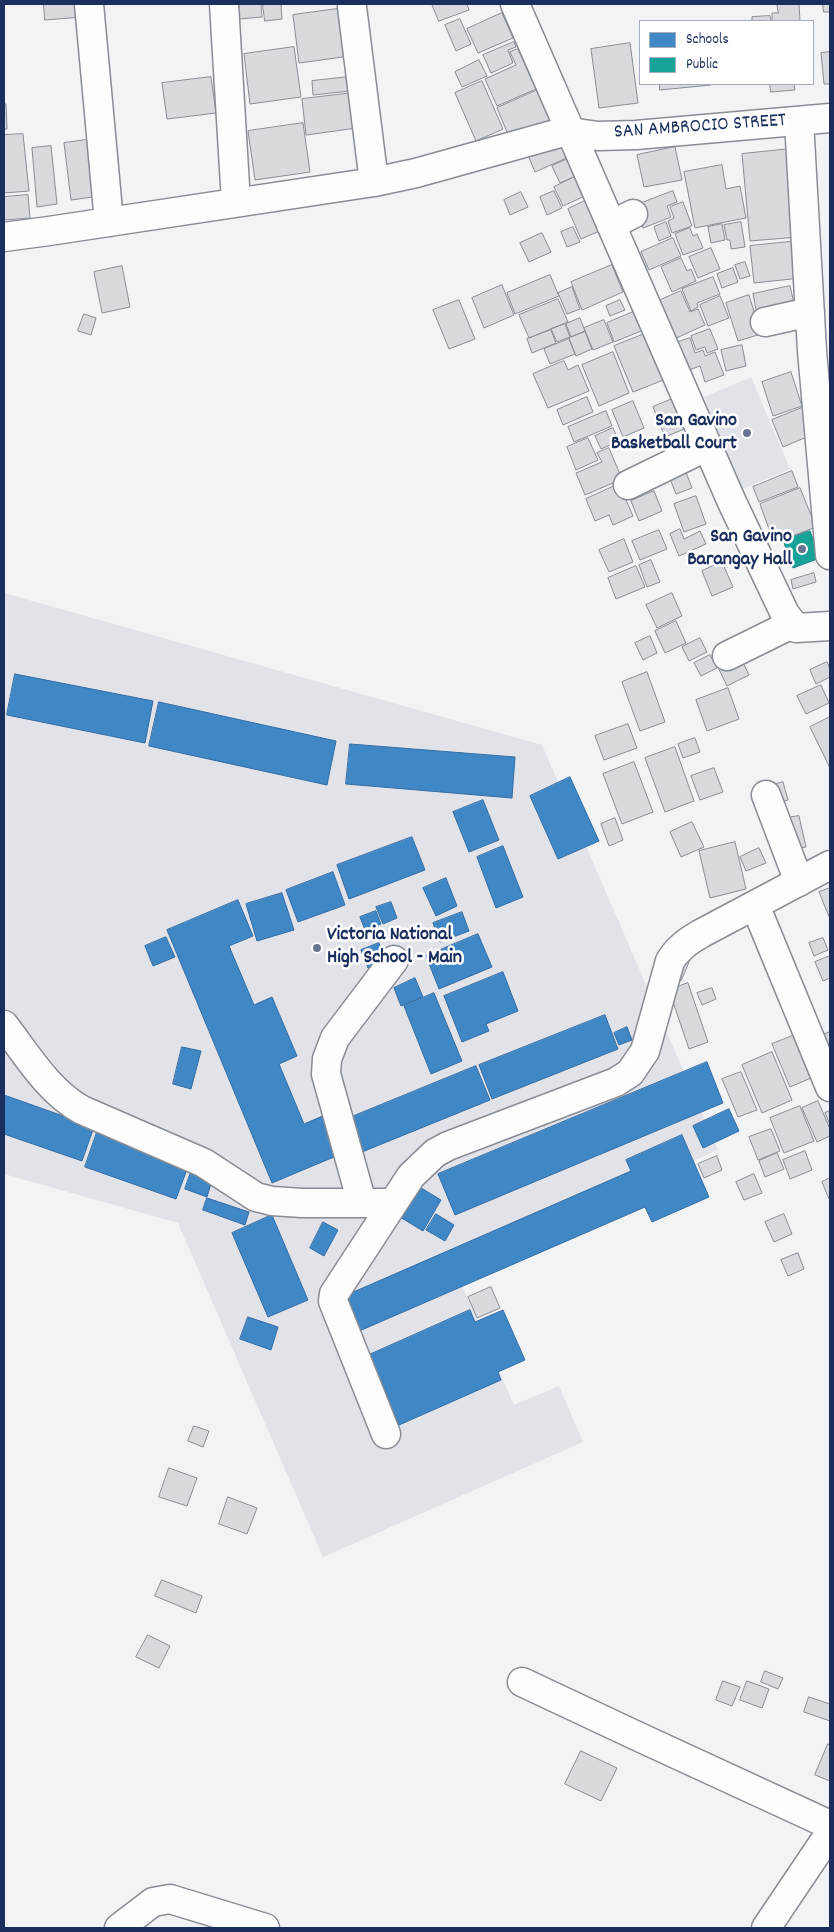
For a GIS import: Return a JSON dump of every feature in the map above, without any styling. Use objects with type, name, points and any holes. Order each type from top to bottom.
[{"type":"street","points":[[89,4],[109,222]]},
{"type":"street","points":[[224,4],[236,202]]},
{"type":"street","points":[[515,4],[570,132],[622,220],[708,446],[785,614],[794,626]]},
{"type":"street","points":[[352,7],[374,182]]},
{"type":"street","name":"SAN AMBROCIO STREET","points":[[570,132],[598,136],[636,135],[830,118]]},
{"type":"street","points":[[799,121],[810,312],[821,351],[830,555]]},
{"type":"street","points":[[4,237],[374,182],[416,173],[570,132]]},
{"type":"street","points":[[765,322],[810,312]]},
{"type":"street","points":[[628,485],[708,446]]},
{"type":"street","points":[[728,656],[794,626],[830,626]]},
{"type":"street","points":[[766,795],[800,882]]},
{"type":"street","points":[[386,1434],[333,1301],[334,1294],[411,1176],[435,1153],[448,1146],[616,1082],[630,1073],[645,1051],[670,962],[676,951],[702,933],[830,865]]},
{"type":"street","points":[[755,905],[830,1087]]},
{"type":"street","points":[[362,1203],[326,1074],[327,1059],[335,1038],[394,960]]},
{"type":"street","points":[[4,1025],[43,1076],[67,1102],[204,1163],[256,1197],[272,1201],[302,1203],[392,1203]]},
{"type":"street","points":[[522,1682],[830,1825]]},
{"type":"street","points":[[766,1928],[830,1833]]},
{"type":"street","points":[[119,1928],[153,1902],[170,1899],[265,1928]]},
{"type":"shaded area","name":"San Gavino Basketball Court","points":[[751,377],[790,469],[742,489],[704,397]]},
{"type":"shaded area","name":"Victoria National High School - Main","points":[[4,593],[542,745],[718,1150],[454,1267],[514,1405],[559,1386],[583,1442],[323,1557],[178,1223],[4,1174]]},
{"type":"building: Schools","points":[[15,674],[153,701],[145,743],[7,715]]},
{"type":"building: Schools","points":[[159,702],[336,741],[327,785],[149,746]]},
{"type":"building: Schools","points":[[350,744],[515,757],[512,798],[346,784]]},
{"type":"building: Schools","points":[[570,777],[599,841],[558,859],[530,796]]},
{"type":"building: Schools","points":[[483,800],[499,840],[469,852],[453,812]]},
{"type":"building: Schools","points":[[412,837],[425,870],[349,899],[337,865]]},
{"type":"building: Schools","points":[[503,846],[523,897],[496,908],[477,857]]},
{"type":"building: Schools","points":[[333,872],[345,905],[298,922],[286,890]]},
{"type":"building: Schools","points":[[446,878],[457,906],[436,916],[423,888]]},
{"type":"building: Schools","points":[[282,893],[294,930],[257,941],[246,904]]},
{"type":"building: Schools","points":[[238,900],[253,936],[229,946],[254,1005],[272,997],[297,1056],[279,1064],[304,1124],[325,1115],[341,1154],[272,1183],[167,930]]},
{"type":"building: Schools","points":[[391,902],[397,918],[383,924],[376,907]]},
{"type":"building: Schools","points":[[376,911],[381,924],[365,930],[360,917]]},
{"type":"building: Schools","points":[[462,912],[469,931],[440,942],[433,923]]},
{"type":"building: Schools","points":[[478,934],[492,967],[439,989],[426,956]]},
{"type":"building: Schools","points":[[166,937],[175,957],[153,966],[145,946]]},
{"type":"building: Schools","points":[[379,943],[386,961],[368,968],[361,950]]},
{"type":"building: Schools","points":[[503,972],[518,1011],[486,1024],[489,1031],[462,1042],[444,996]]},
{"type":"building: Schools","points":[[415,978],[423,997],[401,1006],[394,988]]},
{"type":"building: Schools","points":[[434,993],[462,1061],[431,1074],[404,1006]]},
{"type":"building: Schools","points":[[605,1015],[618,1049],[492,1099],[479,1065]]},
{"type":"building: Schools","points":[[627,1027],[632,1040],[619,1045],[614,1033]]},
{"type":"building: Schools","points":[[182,1047],[201,1051],[191,1089],[173,1084]]},
{"type":"building: Schools","points":[[707,1062],[723,1103],[455,1215],[438,1174]]},
{"type":"building: Schools","points":[[476,1066],[490,1100],[362,1152],[349,1118]]},
{"type":"building: Schools","points":[[4,1095],[94,1127],[82,1161],[4,1134]]},
{"type":"building: Schools","points":[[729,1109],[739,1131],[703,1148],[693,1126]]},
{"type":"building: Schools","points":[[97,1132],[189,1164],[176,1199],[85,1167]]},
{"type":"building: Schools","points":[[682,1135],[709,1197],[652,1222],[645,1207],[357,1332],[342,1297],[631,1171],[626,1160]]},
{"type":"building: Schools","points":[[192,1169],[213,1177],[207,1197],[185,1189]]},
{"type":"building: Schools","points":[[413,1183],[441,1200],[423,1231],[395,1214]]},
{"type":"building: Schools","points":[[207,1198],[249,1212],[245,1225],[203,1210]]},
{"type":"building: Schools","points":[[436,1214],[454,1225],[445,1241],[426,1230]]},
{"type":"building: Schools","points":[[272,1215],[308,1300],[268,1317],[232,1233]]},
{"type":"building: Schools","points":[[323,1222],[338,1230],[324,1256],[310,1248]]},
{"type":"building: Schools","points":[[470,1310],[475,1322],[503,1310],[525,1360],[498,1372],[501,1380],[399,1425],[369,1355]]},
{"type":"building: Schools","points":[[248,1317],[278,1327],[271,1350],[240,1339]]},
{"type":"building: Public","name":"San Gavino Barangay Hall","points":[[810,531],[820,558],[793,568],[783,540]]},
{"type":"building: Other","points":[[44,4],[81,4],[82,17],[45,20]]},
{"type":"building: Other","points":[[239,4],[261,4],[262,17],[240,19]]},
{"type":"building: Other","points":[[263,4],[281,4],[282,19],[265,21]]},
{"type":"building: Other","points":[[432,4],[467,4],[469,10],[439,21]]},
{"type":"building: Other","points":[[777,4],[799,4],[800,20],[772,20],[772,13],[778,13]]},
{"type":"building: Other","points":[[823,4],[830,4],[830,12],[824,12]]},
{"type":"building: Other","points":[[344,8],[350,56],[299,63],[293,15]]},
{"type":"building: Other","points":[[502,13],[513,38],[478,53],[467,29]]},
{"type":"building: Other","points":[[770,16],[771,20],[752,20],[752,17]]},
{"type":"building: Other","points":[[460,19],[471,44],[456,51],[445,25]]},
{"type":"building: Other","points":[[514,42],[516,47],[508,50],[513,63],[491,73],[483,55]]},
{"type":"building: Other","points":[[630,43],[638,103],[599,108],[591,49]]},
{"type":"building: Other","points":[[294,47],[301,97],[250,104],[244,54]]},
{"type":"building: Other","points":[[518,49],[536,89],[497,106],[485,79],[516,65],[510,52]]},
{"type":"building: Other","points":[[830,52],[830,84],[824,84],[821,53]]},
{"type":"building: Other","points":[[479,60],[487,76],[462,87],[455,72]]},
{"type":"building: Other","points":[[211,77],[216,113],[167,119],[162,83]]},
{"type":"building: Other","points":[[349,77],[350,91],[313,95],[312,81]]},
{"type":"building: Other","points":[[482,81],[503,129],[476,141],[455,93]]},
{"type":"building: Other","points":[[660,85],[711,85],[660,90]]},
{"type":"building: Other","points":[[770,85],[794,85],[795,90],[771,92]]},
{"type":"building: Other","points":[[540,89],[554,119],[510,139],[497,108]]},
{"type":"building: Other","points":[[353,93],[357,128],[306,135],[302,99]]},
{"type":"building: Other","points":[[4,104],[6,104],[7,129],[4,129]]},
{"type":"building: Other","points":[[303,123],[310,172],[255,180],[248,131]]},
{"type":"building: Other","points":[[23,134],[29,191],[4,193],[4,135]]},
{"type":"building: Other","points":[[563,137],[571,156],[535,172],[527,153]]},
{"type":"building: Other","points":[[93,139],[100,196],[71,200],[64,143]]},
{"type":"building: Other","points":[[51,146],[57,204],[37,207],[32,148]]},
{"type":"building: Other","points":[[675,147],[682,180],[644,187],[637,155]]},
{"type":"building: Other","points":[[790,149],[798,237],[750,241],[742,154]]},
{"type":"building: Other","points":[[570,158],[578,175],[560,183],[552,166]]},
{"type":"building: Other","points":[[722,165],[726,189],[740,186],[746,218],[695,228],[684,172]]},
{"type":"building: Other","points":[[579,175],[587,195],[563,206],[554,187]]},
{"type":"building: Other","points":[[554,191],[562,208],[547,215],[540,197]]},
{"type":"building: Other","points":[[673,191],[677,202],[667,206],[671,217],[643,228],[634,206]]},
{"type":"building: Other","points":[[521,192],[528,207],[510,215],[504,200]]},
{"type":"building: Other","points":[[28,195],[30,218],[4,220],[4,197]]},
{"type":"building: Other","points":[[589,199],[602,230],[581,239],[568,209]]},
{"type":"building: Other","points":[[683,202],[692,226],[672,233],[668,221],[674,218],[670,207]]},
{"type":"building: Other","points":[[666,222],[671,236],[659,241],[654,227]]},
{"type":"building: Other","points":[[741,222],[745,247],[731,249],[730,240],[727,240],[724,225]]},
{"type":"building: Other","points":[[722,224],[725,240],[711,243],[708,227]]},
{"type":"building: Other","points":[[573,227],[580,242],[567,247],[561,232]]},
{"type":"building: Other","points":[[690,228],[693,236],[697,234],[703,248],[683,255],[675,234]]},
{"type":"building: Other","points":[[542,233],[551,252],[529,262],[520,243]]},
{"type":"building: Other","points":[[673,238],[681,256],[649,270],[641,252]]},
{"type":"building: Other","points":[[798,241],[801,278],[754,283],[750,246]]},
{"type":"building: Other","points":[[711,248],[720,269],[698,278],[689,257]]},
{"type":"building: Other","points":[[681,258],[687,271],[691,269],[696,281],[672,292],[661,267]]},
{"type":"building: Other","points":[[745,262],[750,276],[740,279],[735,265]]},
{"type":"building: Other","points":[[612,265],[623,292],[582,310],[571,282]]},
{"type":"building: Other","points":[[122,266],[130,307],[102,313],[94,272]]},
{"type":"building: Other","points":[[733,268],[738,282],[722,288],[717,274]]},
{"type":"building: Other","points":[[550,275],[559,296],[515,314],[507,293]]},
{"type":"building: Other","points":[[713,277],[720,294],[697,303],[698,307],[691,311],[682,289]]},
{"type":"building: Other","points":[[502,285],[514,315],[484,328],[472,298]]},
{"type":"building: Other","points":[[790,286],[796,312],[758,319],[753,294]]},
{"type":"building: Other","points":[[572,287],[580,309],[567,314],[558,293]]},
{"type":"building: Other","points":[[681,291],[690,312],[698,309],[705,325],[672,340],[656,302]]},
{"type":"building: Other","points":[[749,295],[761,334],[738,341],[726,303]]},
{"type":"building: Other","points":[[720,296],[729,318],[708,326],[700,305]]},
{"type":"building: Other","points":[[558,299],[568,322],[529,338],[519,315]]},
{"type":"building: Other","points":[[459,300],[475,339],[449,349],[433,310]]},
{"type":"building: Other","points":[[620,300],[625,310],[610,316],[606,306]]},
{"type":"building: Other","points":[[638,310],[646,329],[614,342],[607,323]]},
{"type":"building: Other","points":[[84,314],[96,318],[91,335],[78,331]]},
{"type":"building: Other","points":[[580,318],[585,331],[571,337],[566,324]]},
{"type":"building: Other","points":[[604,320],[613,342],[593,350],[584,328]]},
{"type":"building: Other","points":[[565,324],[570,337],[557,342],[551,329]]},
{"type":"building: Other","points":[[710,329],[718,349],[707,353],[705,347],[696,350],[691,336]]},
{"type":"building: Other","points":[[551,330],[556,343],[532,353],[527,339]]},
{"type":"building: Other","points":[[585,332],[592,349],[576,356],[569,338]]},
{"type":"building: Other","points":[[647,333],[666,379],[633,392],[614,346]]},
{"type":"building: Other","points":[[690,338],[695,353],[703,350],[705,356],[715,352],[724,375],[705,382],[700,366],[681,373],[670,345]]},
{"type":"building: Other","points":[[569,339],[575,354],[550,364],[544,349]]},
{"type":"building: Other","points":[[742,345],[746,366],[726,371],[721,350]]},
{"type":"building: Other","points":[[613,352],[629,393],[599,406],[582,365]]},
{"type":"building: Other","points":[[564,361],[568,370],[578,365],[589,391],[548,408],[533,374]]},
{"type":"building: Other","points":[[791,372],[802,406],[773,416],[762,382]]},
{"type":"building: Other","points":[[587,397],[593,412],[563,425],[557,410]]},
{"type":"building: Other","points":[[677,397],[689,427],[665,437],[653,407]]},
{"type":"building: Other","points":[[633,401],[644,428],[623,437],[612,410]]},
{"type":"building: Other","points":[[804,407],[814,434],[783,447],[772,420]]},
{"type":"building: Other","points":[[606,411],[612,426],[574,442],[568,427]]},
{"type":"building: Other","points":[[613,428],[619,441],[601,449],[595,436]]},
{"type":"building: Other","points":[[588,438],[598,460],[576,470],[567,447]]},
{"type":"building: Other","points":[[609,448],[622,479],[585,495],[576,473],[602,462],[597,453]]},
{"type":"building: Other","points":[[684,467],[692,488],[676,494],[668,474]]},
{"type":"building: Other","points":[[792,471],[798,487],[759,502],[753,487]]},
{"type":"building: Other","points":[[619,484],[633,516],[613,525],[609,515],[595,521],[586,499]]},
{"type":"building: Other","points":[[800,488],[816,527],[774,543],[760,504]]},
{"type":"building: Other","points":[[654,491],[662,511],[639,521],[631,501]]},
{"type":"building: Other","points":[[696,496],[706,524],[684,532],[674,504]]},
{"type":"building: Other","points":[[680,529],[684,539],[700,531],[706,544],[679,556],[670,534]]},
{"type":"building: Other","points":[[659,530],[667,549],[640,560],[632,541]]},
{"type":"building: Other","points":[[624,539],[633,562],[609,572],[599,550]]},
{"type":"building: Other","points":[[651,560],[660,582],[647,587],[639,565]]},
{"type":"building: Other","points":[[722,562],[733,587],[712,596],[702,571]]},
{"type":"building: Other","points":[[636,566],[645,587],[616,599],[608,578]]},
{"type":"building: Other","points":[[814,573],[816,582],[793,589],[791,580]]},
{"type":"building: Other","points":[[672,593],[682,616],[657,628],[646,605]]},
{"type":"building: Other","points":[[676,621],[686,643],[665,653],[655,631]]},
{"type":"building: Other","points":[[650,636],[657,653],[643,660],[635,643]]},
{"type":"building: Other","points":[[700,638],[707,652],[689,661],[682,647]]},
{"type":"building: Other","points":[[738,652],[749,675],[727,686],[716,663]]},
{"type":"building: Other","points":[[710,655],[717,668],[701,676],[694,663]]},
{"type":"building: Other","points":[[827,662],[830,669],[830,677],[816,684],[810,670]]},
{"type":"building: Other","points":[[647,672],[665,722],[640,731],[622,682]]},
{"type":"building: Other","points":[[821,685],[829,703],[806,714],[797,696]]},
{"type":"building: Other","points":[[728,688],[739,719],[707,731],[696,700]]},
{"type":"building: Other","points":[[830,717],[830,768],[810,727]]},
{"type":"building: Other","points":[[628,724],[637,748],[604,760],[595,736]]},
{"type":"building: Other","points":[[695,738],[700,752],[683,758],[678,744]]},
{"type":"building: Other","points":[[675,747],[694,801],[665,812],[645,758]]},
{"type":"building: Other","points":[[634,762],[653,812],[622,824],[603,774]]},
{"type":"building: Other","points":[[714,768],[723,792],[700,800],[691,776]]},
{"type":"building: Other","points":[[783,782],[788,800],[775,804],[769,786]]},
{"type":"building: Other","points":[[799,816],[806,847],[792,849],[786,818]]},
{"type":"building: Other","points":[[615,818],[623,840],[609,846],[601,824]]},
{"type":"building: Other","points":[[692,822],[704,847],[681,857],[670,832]]},
{"type":"building: Other","points":[[735,842],[746,889],[710,898],[699,851]]},
{"type":"building: Other","points":[[759,848],[766,863],[746,871],[740,857]]},
{"type":"building: Other","points":[[830,888],[830,919],[819,892]]},
{"type":"building: Other","points":[[823,938],[828,950],[814,956],[809,943]]},
{"type":"building: Other","points":[[692,955],[681,981],[673,978]]},
{"type":"building: Other","points":[[830,956],[830,978],[823,981],[815,962]]},
{"type":"building: Other","points":[[688,983],[708,1042],[689,1049],[669,990]]},
{"type":"building: Other","points":[[712,988],[716,999],[702,1005],[697,993]]},
{"type":"building: Other","points":[[830,1032],[830,1051],[823,1054],[817,1037]]},
{"type":"building: Other","points":[[800,1033],[818,1075],[790,1087],[772,1044]]},
{"type":"building: Other","points":[[772,1052],[792,1100],[762,1113],[742,1065]]},
{"type":"building: Other","points":[[741,1072],[757,1110],[738,1117],[722,1079]]},
{"type":"building: Other","points":[[818,1101],[830,1129],[830,1136],[817,1142],[802,1108]]},
{"type":"building: Other","points":[[800,1106],[814,1141],[784,1153],[770,1118]]},
{"type":"building: Other","points":[[830,1111],[830,1125],[825,1113]]},
{"type":"building: Other","points":[[771,1129],[780,1151],[758,1160],[749,1137]]},
{"type":"building: Other","points":[[805,1151],[812,1170],[790,1179],[783,1160]]},
{"type":"building: Other","points":[[777,1153],[784,1169],[765,1177],[759,1161]]},
{"type":"building: Other","points":[[717,1156],[722,1170],[704,1178],[698,1164]]},
{"type":"building: Other","points":[[754,1174],[762,1193],[744,1200],[736,1182]]},
{"type":"building: Other","points":[[830,1178],[830,1198],[829,1199],[822,1182]]},
{"type":"building: Other","points":[[784,1214],[792,1234],[774,1242],[765,1222]]},
{"type":"building: Other","points":[[798,1253],[804,1269],[788,1276],[781,1260]]},
{"type":"building: Other","points":[[491,1287],[500,1308],[477,1318],[468,1297]]},
{"type":"building: Other","points":[[194,1426],[209,1431],[203,1447],[188,1441]]},
{"type":"building: Other","points":[[169,1468],[197,1478],[187,1506],[159,1497]]},
{"type":"building: Other","points":[[228,1497],[257,1508],[247,1534],[219,1524]]},
{"type":"building: Other","points":[[162,1580],[202,1596],[196,1613],[155,1596]]},
{"type":"building: Other","points":[[148,1635],[170,1646],[159,1668],[136,1657]]},
{"type":"building: Other","points":[[765,1671],[783,1678],[778,1689],[761,1682]]},
{"type":"building: Other","points":[[723,1681],[740,1687],[732,1706],[716,1700]]},
{"type":"building: Other","points":[[747,1681],[769,1689],[762,1708],[740,1700]]},
{"type":"building: Other","points":[[809,1697],[830,1704],[830,1721],[804,1712]]},
{"type":"building: Other","points":[[828,1744],[830,1745],[830,1781],[815,1775]]},
{"type":"building: Other","points":[[581,1751],[617,1768],[601,1801],[565,1784]]},
{"type":"place","name":"San Gavino Basketball Court","points":[[747,433]]},
{"type":"place","name":"San Gavino Barangay Hall","points":[[802,549]]},
{"type":"place","name":"Victoria National High School - Main","points":[[317,948]]}]
